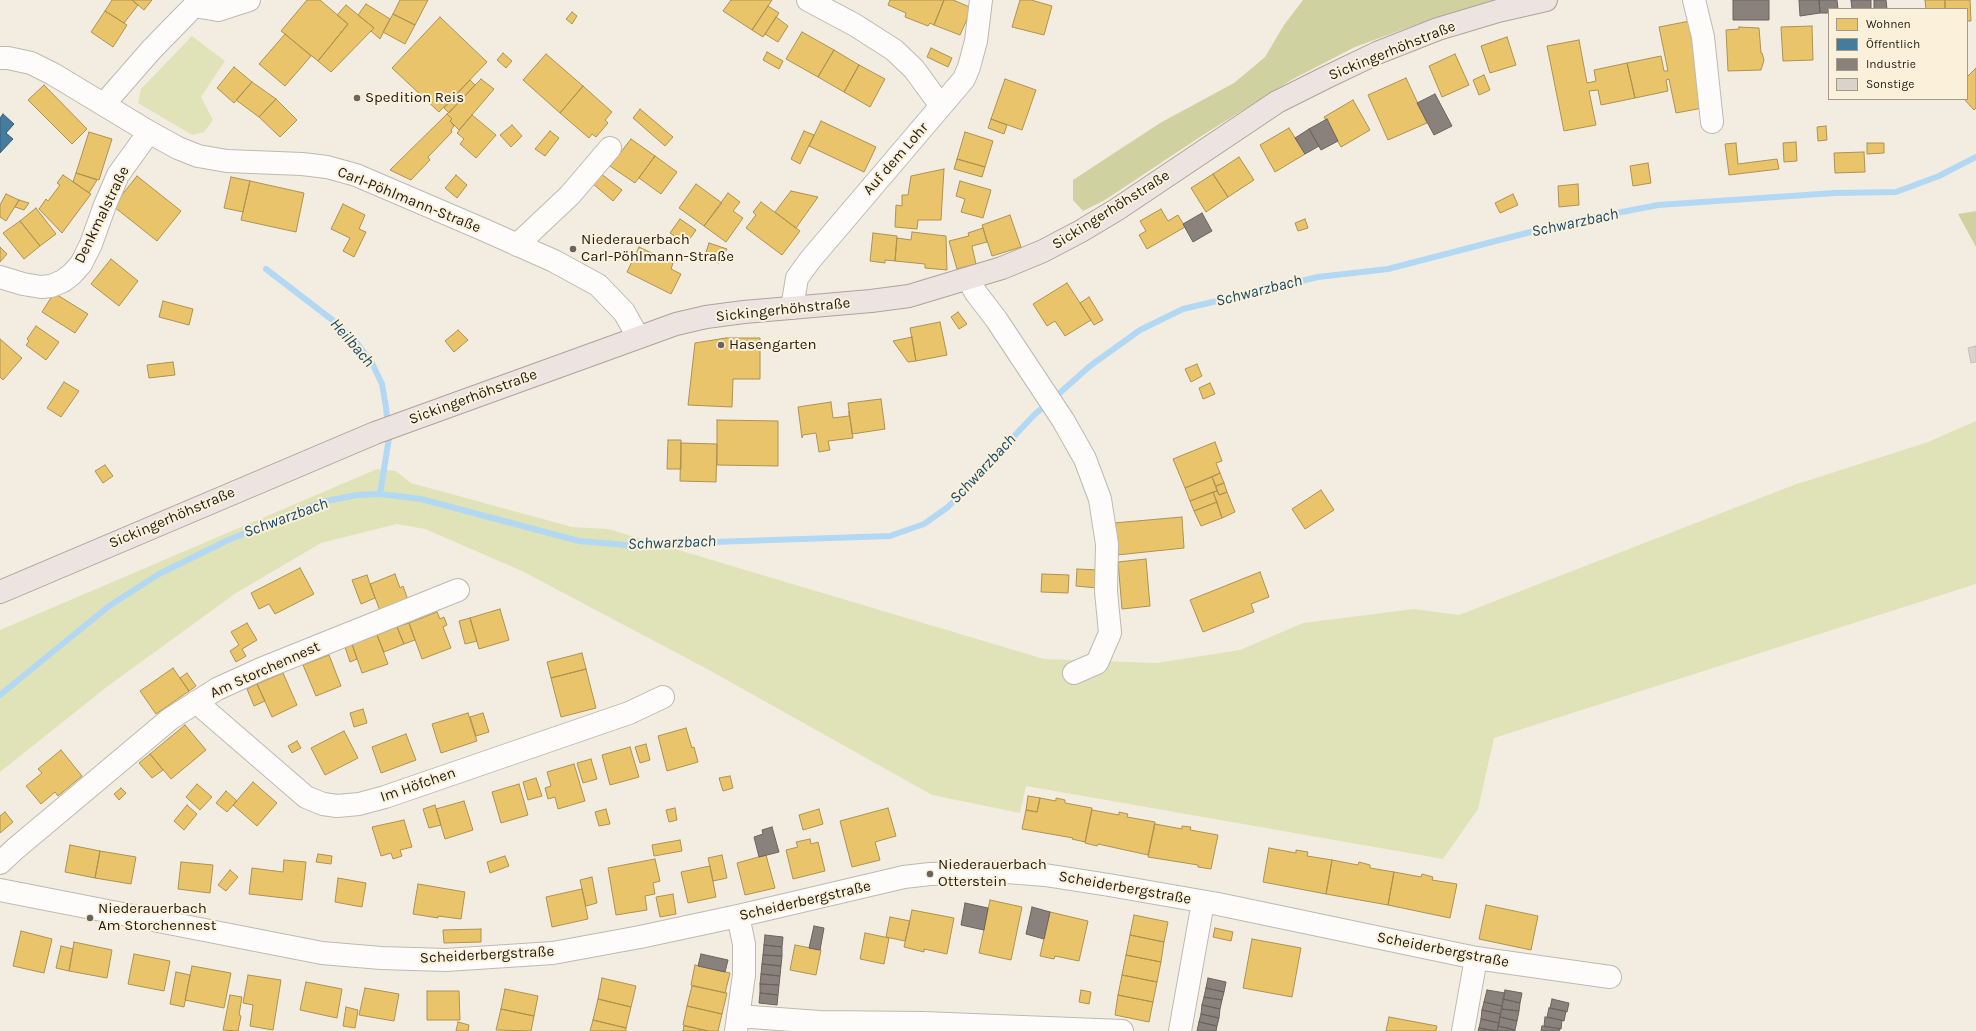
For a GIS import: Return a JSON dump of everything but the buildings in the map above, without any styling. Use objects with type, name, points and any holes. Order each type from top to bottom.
[{"type":"main road","name":"Sickingerhöhstraße","points":[[0,592],[375,433],[676,324],[706,317],[744,312],[909,296],[1002,268],[1042,251],[1081,231],[1116,210],[1277,102],[1327,77],[1377,53],[1438,29],[1498,10],[1546,0]]},
{"type":"street","points":[[104,104],[192,3],[218,10],[249,0]]},
{"type":"street","points":[[808,0],[855,25],[894,50],[914,69],[941,106]]},
{"type":"street","name":"Auf dem Lohr","points":[[792,308],[797,278],[810,260],[958,87],[969,67],[976,41],[981,0]]},
{"type":"street","points":[[1694,0],[1702,37],[1712,122]]},
{"type":"street","name":"Carl-Pöhlmann-Straße","points":[[0,58],[8,58],[36,66],[54,74],[149,132],[178,148],[198,156],[227,161],[302,164],[356,175],[517,245],[572,270],[598,285],[624,312],[638,337]]},
{"type":"street","name":"Denkmalstraße","points":[[0,277],[23,284],[42,287],[51,286],[63,281],[72,274],[81,264],[91,244],[105,204],[118,176],[149,132]]},
{"type":"street","points":[[517,245],[570,195],[610,148]]},
{"type":"street","points":[[968,279],[976,293],[996,318],[1063,420],[1085,459],[1100,500],[1107,544],[1106,591],[1110,633],[1097,663],[1074,673]]},
{"type":"street","name":"Am Storchennest","points":[[0,863],[170,720],[217,689],[261,669],[458,590]]},
{"type":"street","name":"Im Höfchen","points":[[196,702],[306,797],[323,804],[337,806],[359,804],[385,797],[629,713],[663,697]]},
{"type":"street","name":"Scheiderbergstraße","points":[[0,890],[322,953],[380,958],[446,960],[553,953],[640,937],[738,916],[904,877],[930,874],[1007,872],[1045,875],[1203,902],[1476,958],[1610,977]]},
{"type":"street","points":[[1180,1031],[1203,902]]},
{"type":"street","points":[[738,916],[744,944],[744,975],[737,1023],[923,1023],[1122,1031]]},
{"type":"street","points":[[1463,1031],[1476,958]]},
{"type":"green space","points":[[1303,0],[1496,0],[1418,24],[1355,47],[1293,79],[1203,135],[1105,200],[1083,211],[1073,200],[1073,180],[1160,123],[1234,83],[1265,57],[1284,25]]},
{"type":"green space","points":[[192,36],[225,61],[201,97],[213,120],[204,132],[192,135],[138,103],[141,89]]},
{"type":"green space","points":[[1976,211],[1976,247],[1958,214]]},
{"type":"green space","points":[[1976,421],[1976,584],[1494,738],[1478,809],[1443,859],[1026,786],[1020,813],[932,795],[709,670],[522,571],[425,529],[397,524],[321,543],[236,593],[108,686],[0,772],[0,630],[377,469],[396,471],[411,483],[572,527],[608,529],[1044,659],[1156,663],[1240,650],[1303,623],[1414,609],[1459,615],[1791,486],[1928,442]]},
{"type":"waterway","name":"Schwarzbach","points":[[1054,398],[1090,366],[1140,330],[1183,309],[1318,277],[1388,269],[1565,223],[1658,205],[1835,193],[1896,192],[1939,176],[1976,157]]},
{"type":"waterway","name":"Heilbach","points":[[266,269],[335,322],[357,343],[372,363],[382,384],[389,438],[380,494]]},
{"type":"waterway","name":"Schwarzbach","points":[[0,695],[109,606],[159,574],[226,541],[321,502],[357,495],[380,494],[421,499],[579,541],[626,545],[890,536],[924,524],[948,507],[1034,415],[1047,404]]},
{"type":"place","name":"Spedition Reis","points":[[357,98]]},
{"type":"place","name":"Niederauerbach Carl-Pöhlmann-Straße","points":[[573,249]]},
{"type":"place","name":"Hasengarten","points":[[721,345]]},
{"type":"place","name":"Niederauerbach Otterstein","points":[[930,874]]},
{"type":"place","name":"Niederauerbach Am Storchennest","points":[[90,918]]}]
